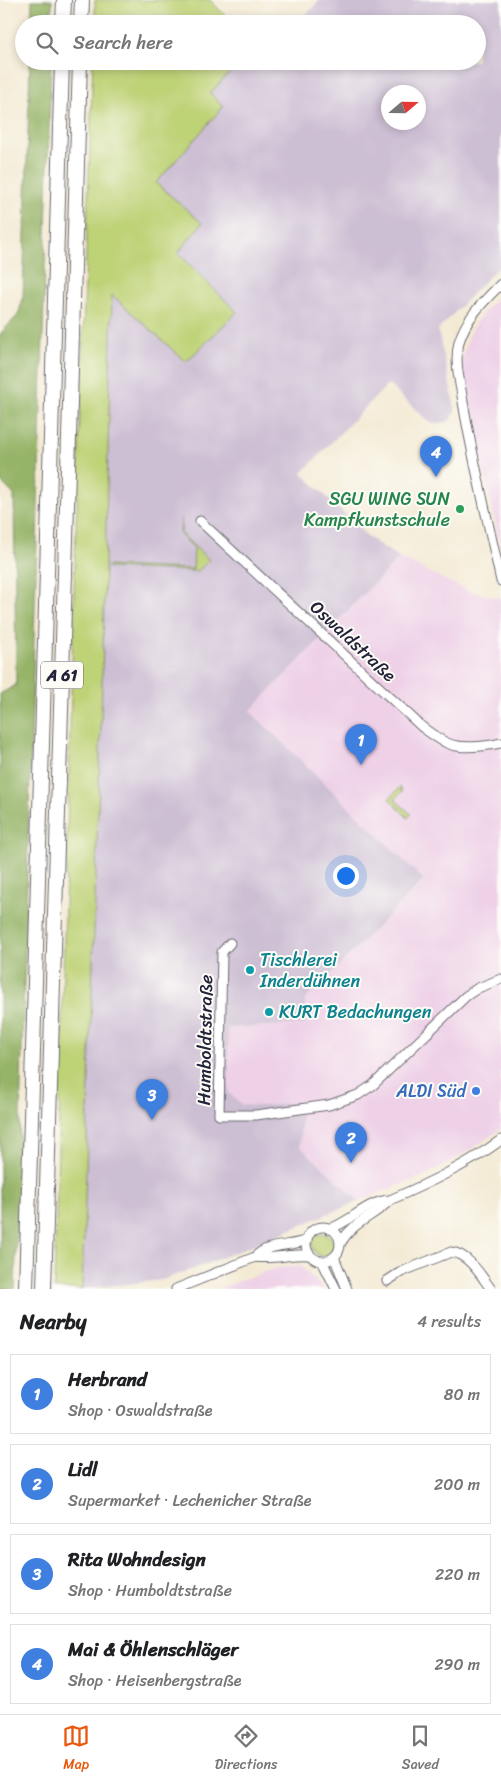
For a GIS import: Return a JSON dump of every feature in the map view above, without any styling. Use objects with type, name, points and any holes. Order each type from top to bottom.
[{"type":"highway","points":[[63,15],[64,0]]},
{"type":"highway","points":[[81,15],[82,0]]},
{"type":"highway","name":"A 61","points":[[26,1289],[62,70]]},
{"type":"highway","name":"A 61","points":[[44,1289],[80,70]]},
{"type":"street","points":[[501,284],[474,312],[466,326],[457,354],[457,370],[501,581]]},
{"type":"street","name":"Oswaldstraße","points":[[200,520],[422,727],[440,740],[457,746],[488,746],[501,743]]},
{"type":"street","name":"Humboldtstraße","points":[[230,943],[222,952],[219,1115],[256,1114],[310,1108],[342,1102],[358,1095],[373,1085],[466,996],[478,988],[501,979]]},
{"type":"street","points":[[322,1261],[334,1257],[350,1229],[390,1200],[452,1171],[501,1140]]},
{"type":"street","points":[[176,1289],[255,1257],[265,1250],[297,1244],[307,1240],[315,1230],[329,1229],[346,1221],[368,1206],[381,1200],[390,1200]]},
{"type":"street","points":[[329,1229],[337,1234],[340,1244]]},
{"type":"street","points":[[307,1240],[310,1255]]},
{"type":"street","points":[[387,1281],[401,1272],[451,1252],[459,1253],[465,1258],[491,1289]]},
{"type":"street","points":[[255,1257],[310,1255],[322,1261],[336,1289]]},
{"type":"street","points":[[334,1257],[346,1289]]},
{"type":"shaded area","points":[[320,0],[501,0],[501,264],[438,330],[455,412],[450,420],[445,422],[436,424],[429,422],[388,384],[302,473],[368,537],[399,558],[250,711],[424,880],[305,1000],[305,1024],[228,1028],[229,1093],[241,1105],[264,1106],[300,1102],[300,1146],[359,1201],[204,1265],[162,1280],[82,1289],[101,722],[112,294],[237,312],[178,253],[202,223],[156,183],[223,107],[209,93],[232,70],[486,70],[486,15],[306,15]]},
{"type":"shaded area","points":[[501,294],[501,550],[464,379],[462,359],[471,330],[485,310]]},
{"type":"shaded area","points":[[399,558],[471,592],[501,598],[501,1129],[428,1174],[359,1201],[300,1146],[300,1102],[264,1106],[240,1105],[229,1093],[228,1028],[305,1024],[305,1000],[424,881],[250,711]]},
{"type":"shaded area","points":[[300,1266],[324,1289],[218,1289],[276,1268]]},
{"type":"green space","points":[[32,0],[52,0],[52,15],[31,15]]},
{"type":"green space","points":[[95,0],[210,0],[225,15],[95,15]]},
{"type":"green space","points":[[30,70],[51,70],[15,1289],[0,1289],[0,694],[16,685],[14,495],[0,481],[0,334],[18,315],[23,299]]},
{"type":"green space","points":[[93,70],[232,70],[210,93],[223,107],[156,183],[202,223],[178,253],[237,312],[186,362],[112,295],[101,722],[82,1289],[54,1289],[75,557]]},
{"type":"green space","points":[[181,518],[181,534],[209,560],[198,571],[108,568],[108,566],[193,569],[194,548],[180,535]]},
{"type":"green space","points":[[400,787],[402,792],[396,798],[396,801],[411,814],[408,818],[389,799]]},
{"type":"green space","points":[[323,1234],[331,1237],[334,1245],[331,1253],[323,1256],[315,1253],[312,1245],[315,1237]]},
{"type":"place","name":"Mai & Öhlenschläger","points":[[436,477]]},
{"type":"place","name":"SGU WING SUN Kampfkunstschule","points":[[460,509]]},
{"type":"place","name":"Herbrand","points":[[361,765]]},
{"type":"place","name":"Tischlerei Inderdühnen","points":[[250,970]]},
{"type":"place","name":"KURT Bedachungen","points":[[269,1012]]},
{"type":"place","name":"ALDI Süd","points":[[476,1091]]},
{"type":"place","name":"Rita Wohndesign","points":[[152,1120]]},
{"type":"place","name":"Lidl","points":[[351,1163]]}]
